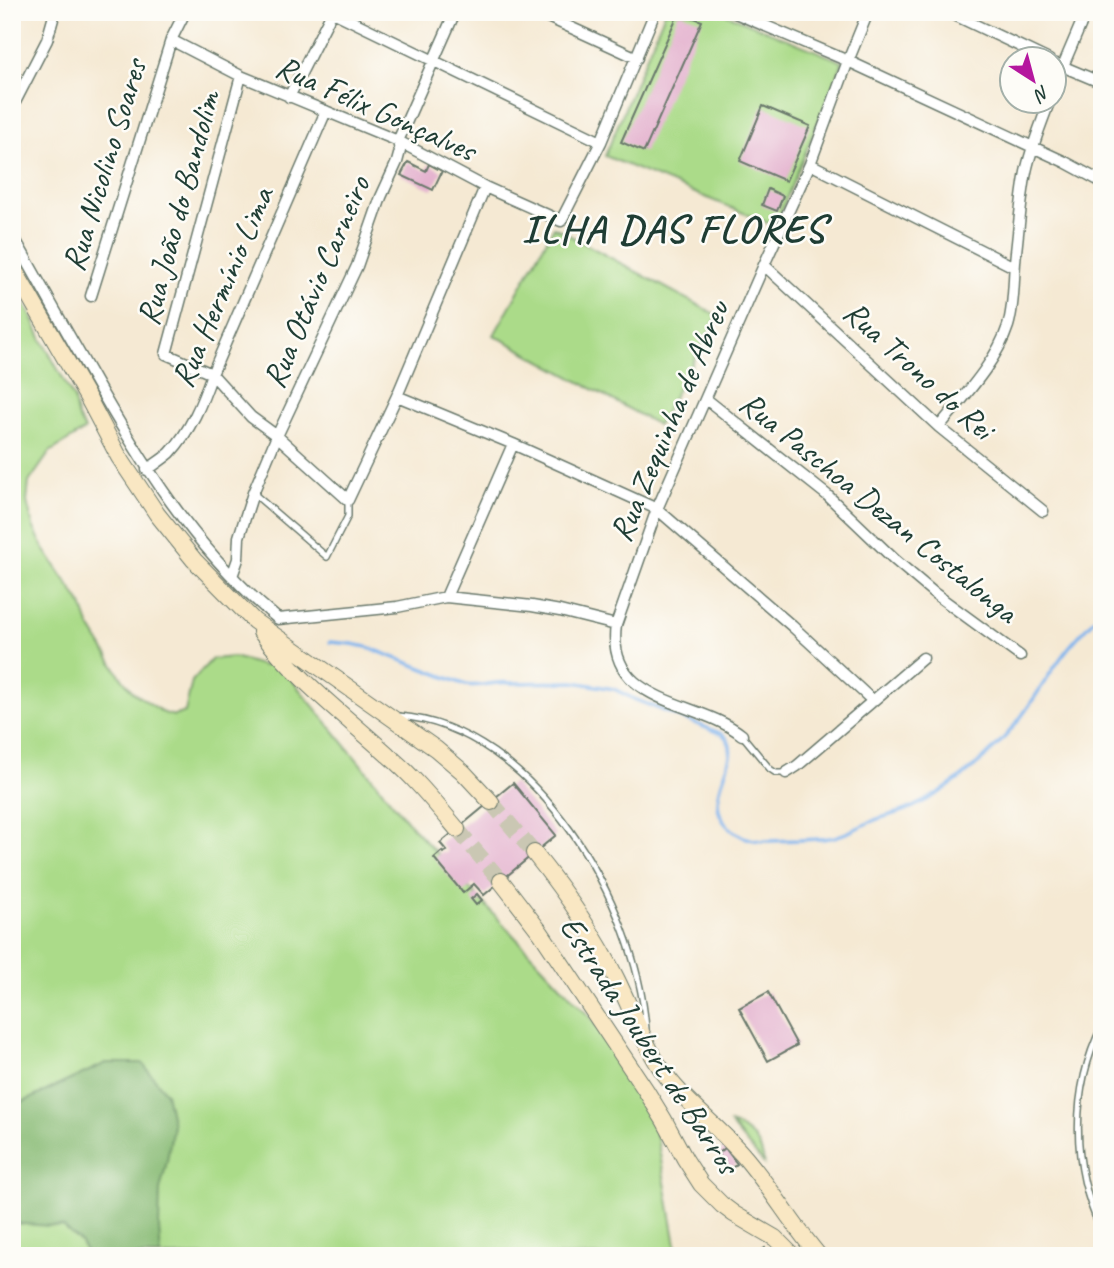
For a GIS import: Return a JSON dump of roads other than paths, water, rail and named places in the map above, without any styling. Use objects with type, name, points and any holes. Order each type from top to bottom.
[{"type":"main road","points":[[12,266],[119,457],[194,561],[254,621],[295,672],[398,764],[457,829]]},
{"type":"main road","points":[[254,621],[450,760],[491,802]]},
{"type":"main road","name":"Estrada Joubert de Barros","points":[[534,853],[589,928],[659,1065],[672,1083],[744,1156],[819,1256]]},
{"type":"main road","name":"Estrada Joubert de Barros","points":[[501,881],[547,941],[645,1088],[701,1184],[734,1214],[766,1232],[793,1256]]},
{"type":"street","points":[[12,108],[47,40],[55,12]]},
{"type":"street","name":"Rua Nicolino Soares","points":[[91,296],[171,40],[185,12]]},
{"type":"street","points":[[289,97],[332,12],[601,142],[655,12]]},
{"type":"street","name":"Rua Otávio Carneiro","points":[[232,576],[238,559],[239,537],[253,493],[357,266],[381,197],[397,162],[400,151],[398,141],[455,12]]},
{"type":"street","points":[[537,12],[637,58]]},
{"type":"street","points":[[733,12],[848,61],[1102,181]]},
{"type":"street","name":"Rua Zequinha de Abreu","points":[[743,735],[720,720],[666,700],[636,684],[627,675],[615,652],[616,625],[657,509],[810,164],[868,12]]},
{"type":"street","points":[[948,12],[1019,46]]},
{"type":"street","points":[[1068,46],[1086,12]]},
{"type":"street","name":"Rua Félix Gonçalves","points":[[171,40],[241,76],[398,141],[485,187],[561,221],[601,142]]},
{"type":"street","points":[[1068,68],[1102,83]]},
{"type":"street","name":"Rua João do Bandolim","points":[[212,374],[166,354],[241,76]]},
{"type":"street","name":"Rua Hermínio Lima","points":[[147,470],[168,455],[199,410],[212,374],[326,111]]},
{"type":"street","points":[[939,427],[970,390],[996,351],[1008,325],[1026,172],[1044,116]]},
{"type":"street","points":[[810,164],[1014,267]]},
{"type":"street","points":[[212,374],[251,417],[277,436],[348,500],[397,396],[485,187]]},
{"type":"street","points":[[12,234],[147,470],[232,576],[278,620],[397,607],[446,597],[541,608],[616,625]]},
{"type":"street","name":"Rua Trono do Rei","points":[[764,264],[939,427],[1043,511]]},
{"type":"street","points":[[397,396],[513,444],[657,509],[792,626],[873,701]]},
{"type":"street","name":"Rua Paschoa Dezan Costalonga","points":[[706,399],[827,495],[934,593],[1020,656]]},
{"type":"street","points":[[446,597],[513,444]]},
{"type":"street","points":[[786,772],[797,766],[923,657]]},
{"type":"lane","points":[[253,493],[327,557],[348,516],[348,500]]},
{"type":"lane","points":[[387,715],[421,719],[470,737],[526,779],[559,816],[585,853],[620,921],[637,972],[646,1042]]},
{"type":"lane","name":"Rua Zequinha de Abreu","points":[[743,735],[770,769],[776,774],[786,772]]},
{"type":"lane","points":[[1102,1026],[1084,1072],[1078,1125],[1083,1179],[1102,1232]]},
{"type":"waterway","points":[[330,642],[367,647],[466,685],[574,682],[614,689],[722,734],[729,743],[730,754],[719,792],[718,805],[722,818],[732,830],[747,838],[764,841],[799,840],[840,835],[901,812],[929,799],[958,780],[1008,733],[1066,651],[1102,611]]},
{"type":"tunnel","points":[[491,802],[534,853]]},
{"type":"tunnel","points":[[457,829],[501,881]]},
{"type":"railway","points":[[1102,1089],[1097,1132],[1102,1175]]},
{"type":"district","name":"ILHA DAS FLORES","points":[[674,229]]}]
